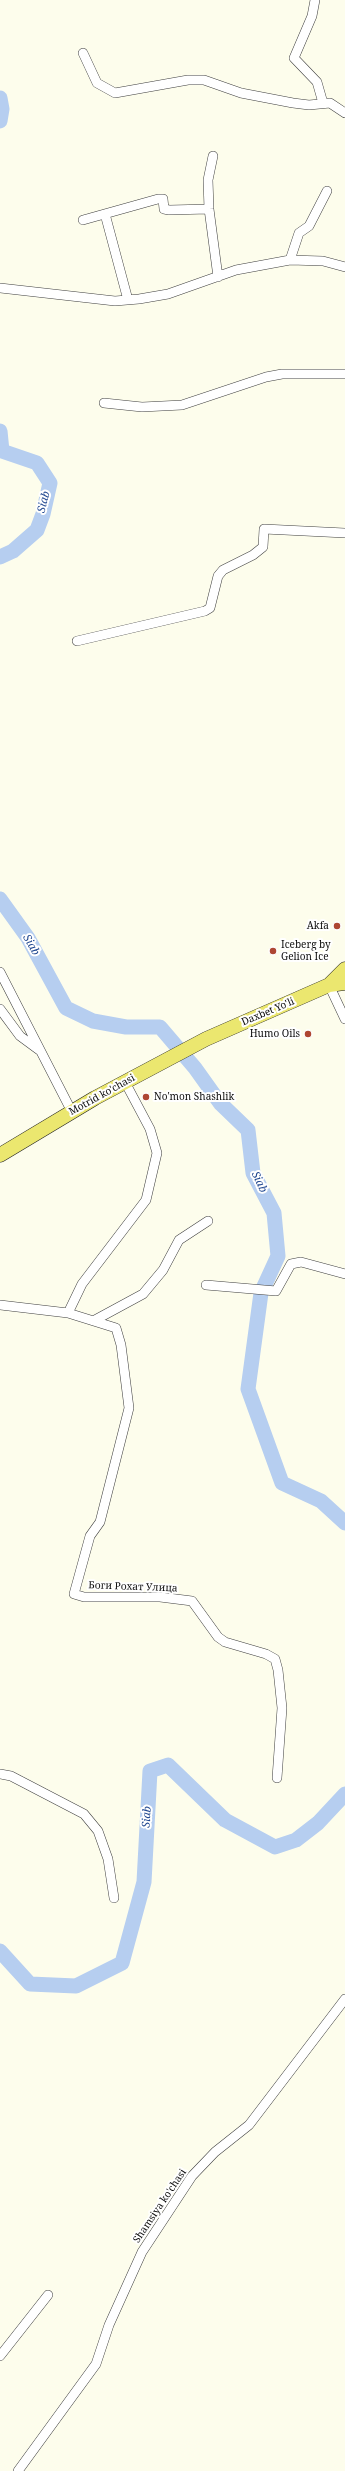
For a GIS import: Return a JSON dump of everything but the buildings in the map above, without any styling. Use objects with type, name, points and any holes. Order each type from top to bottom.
[{"type":"main road","name":"Daxbet Yo'li","points":[[329,985],[345,969]]},
{"type":"main road","name":"Daxbet Yo'li","points":[[206,1039],[329,985],[345,983]]},
{"type":"main road","name":"Motrid ko'chasi","points":[[0,1155],[125,1082],[206,1039]]},
{"type":"street","points":[[315,0],[312,16],[294,58],[317,82],[323,103]]},
{"type":"street","points":[[83,53],[97,83],[114,93],[188,80],[204,80],[241,93],[293,103],[308,105],[330,103],[345,113]]},
{"type":"street","points":[[213,156],[208,180],[208,209],[218,276]]},
{"type":"street","points":[[290,260],[299,233],[309,226],[327,191]]},
{"type":"street","points":[[83,220],[158,199],[163,199],[164,209],[169,210],[208,209]]},
{"type":"street","points":[[105,214],[128,300]]},
{"type":"street","points":[[0,288],[114,301],[168,294],[236,270],[290,260],[323,261],[345,267]]},
{"type":"street","points":[[104,403],[142,407],[182,405],[282,374],[345,374]]},
{"type":"street","points":[[77,641],[205,611],[210,608],[218,576],[223,570],[253,555],[263,547],[264,529],[345,533]]},
{"type":"street","points":[[0,972],[72,1112]]},
{"type":"street","points":[[329,985],[345,1019]]},
{"type":"street","points":[[0,1009],[20,1036],[42,1052]]},
{"type":"street","points":[[68,1313],[82,1284],[146,1200],[157,1153],[150,1129],[125,1082]]},
{"type":"street","points":[[94,1320],[128,1304],[143,1294],[163,1270],[179,1240],[208,1221]]},
{"type":"street","points":[[206,1285],[260,1289],[273,1292],[278,1288],[291,1264],[301,1262],[345,1274]]},
{"type":"street","name":"Боги Рохат Улица","points":[[0,1306],[68,1313],[116,1328],[121,1345],[129,1408],[100,1522],[90,1536],[74,1594],[84,1597],[160,1597],[192,1601],[218,1637],[225,1642],[266,1654],[275,1659],[278,1670],[282,1708],[277,1778]]},
{"type":"street","points":[[0,1774],[11,1776],[84,1814],[98,1831],[101,1838],[108,1859],[114,1898]]},
{"type":"street","name":"Shamsiya ko'chasi","points":[[18,2471],[96,2364],[109,2325],[142,2252],[192,2176],[215,2152],[249,2125],[345,1999]]},
{"type":"street","points":[[0,2356],[48,2295]]},
{"type":"waterway","name":"Siab","points":[[0,98],[2,109],[0,121]]},
{"type":"waterway","name":"Siab","points":[[0,431],[2,451],[37,463],[50,483],[43,514],[37,530],[13,551],[0,557]]},
{"type":"waterway","name":"Siab","points":[[0,899],[28,938],[66,1008],[93,1021],[126,1027],[160,1027],[195,1068],[220,1103],[248,1130],[253,1173],[274,1213],[278,1256],[261,1293],[248,1389],[282,1483],[321,1501],[345,1523]]},
{"type":"waterway","name":"Siab","points":[[0,1951],[30,1984],[76,1986],[122,1963],[144,1882],[150,1771],[168,1765],[225,1820],[275,1847],[296,1840],[318,1823],[345,1794]]},
{"type":"place","name":"Akfa","points":[[337,926]]},
{"type":"place","name":"Iceberg by Gelion Ice","points":[[273,951]]},
{"type":"place","name":"Humo Oils","points":[[308,1034]]},
{"type":"place","name":"No'mon Shashlik","points":[[146,1097]]}]
